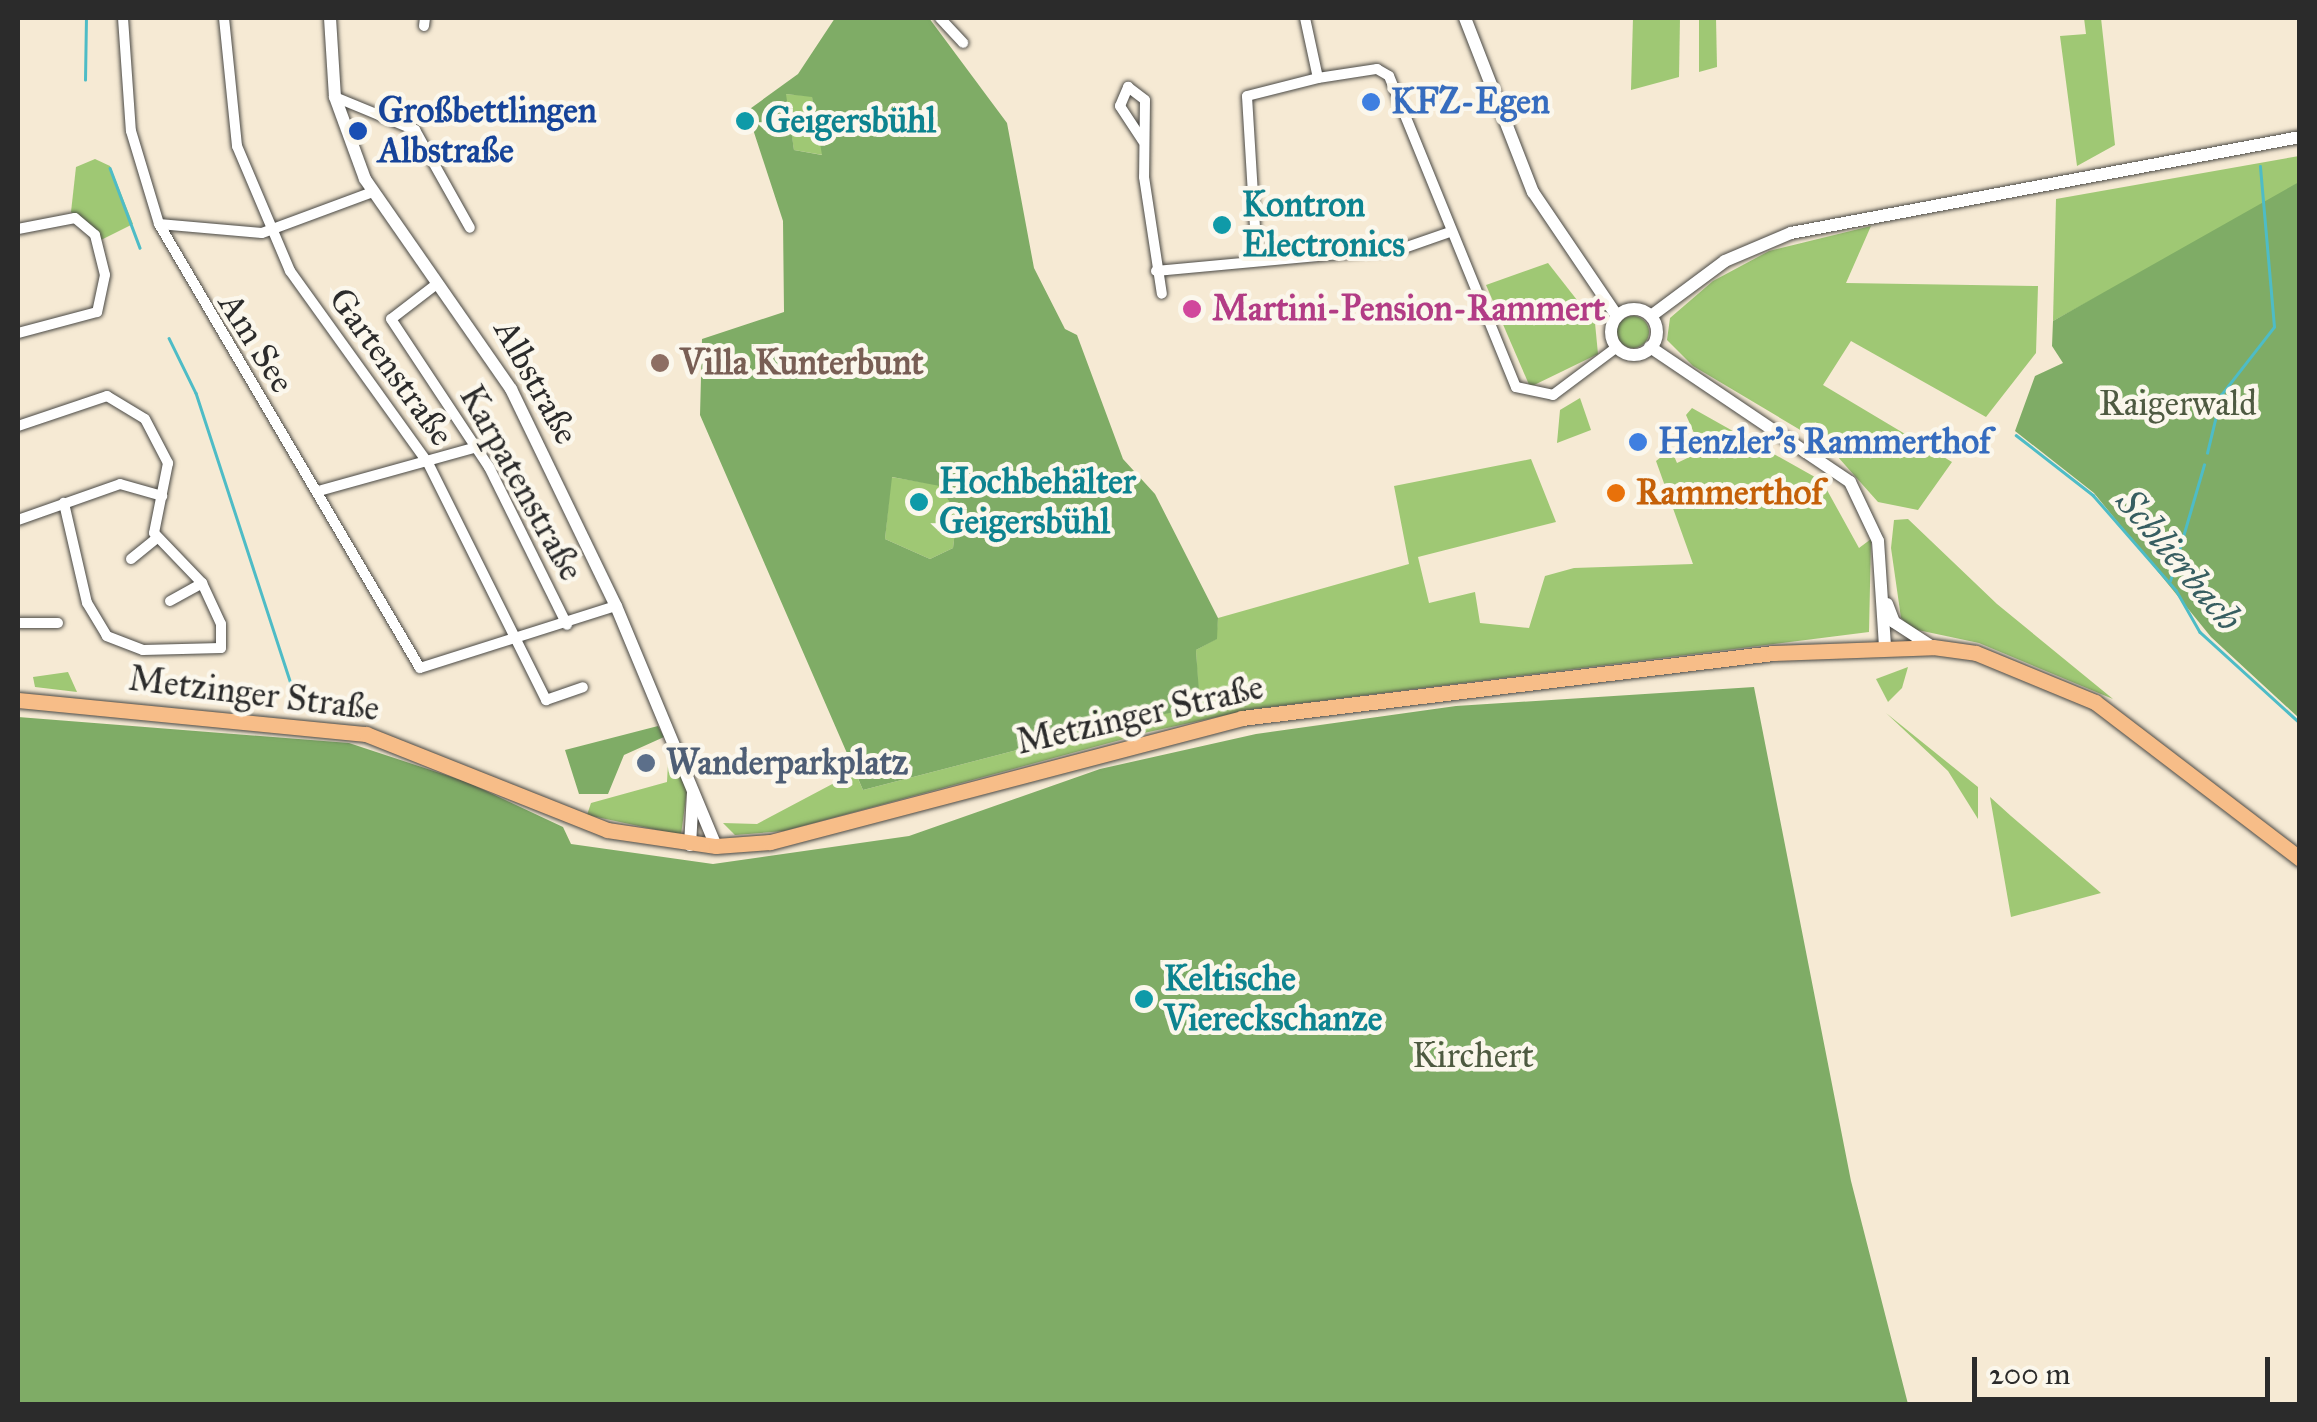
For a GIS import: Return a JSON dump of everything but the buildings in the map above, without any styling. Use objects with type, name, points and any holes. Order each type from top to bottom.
[{"type":"main road","name":"Metzinger Straße","points":[[18,700],[366,734],[608,830],[716,846],[770,842],[1242,718],[1885,646],[1933,647],[1976,653],[2096,702],[2300,859]]},
{"type":"street","name":"Am See","points":[[123,18],[131,131],[159,224],[248,388],[322,490],[420,668],[523,642]]},
{"type":"street","name":"Gartenstraße","points":[[224,18],[237,146],[271,231],[316,314],[428,464],[523,642],[546,700],[583,687]]},
{"type":"street","name":"Albstraße","points":[[330,18],[335,97],[373,192],[511,388],[616,606],[716,846]]},
{"type":"street","points":[[940,18],[964,43]]},
{"type":"street","points":[[1305,18],[1318,78]]},
{"type":"street","points":[[1465,18],[1546,218],[1617,316],[1617,348]]},
{"type":"street","points":[[1257,260],[1246,96],[1318,78],[1377,69],[1389,76],[1516,387],[1553,395],[1617,348],[1650,347],[1841,472],[1866,509],[1882,592],[1885,646]]},
{"type":"street","points":[[1142,141],[1120,106],[1128,87],[1145,100],[1142,141],[1162,294]]},
{"type":"street","points":[[335,97],[415,130],[470,228]]},
{"type":"street","points":[[1651,316],[1725,261],[1791,233],[2300,137]]},
{"type":"street","points":[[159,224],[271,231],[373,192]]},
{"type":"street","points":[[18,229],[64,216],[85,224],[100,244],[105,290],[96,312],[18,333]]},
{"type":"street","points":[[1156,271],[1404,248],[1450,232]]},
{"type":"street","name":"Karpatenstraße","points":[[438,282],[391,320],[477,447],[566,625]]},
{"type":"street","points":[[1617,316],[1630,309],[1651,316]]},
{"type":"street","points":[[1650,347],[1651,316]]},
{"type":"street","points":[[18,426],[117,396],[163,444],[156,539],[131,559]]},
{"type":"street","points":[[322,490],[428,464],[477,447]]},
{"type":"street","points":[[18,520],[120,484],[162,496]]},
{"type":"street","points":[[64,503],[87,602],[115,642],[220,648],[221,624],[202,583],[156,539]]},
{"type":"street","points":[[170,601],[202,583]]},
{"type":"street","points":[[1882,592],[1894,622],[1933,647]]},
{"type":"street","points":[[523,642],[616,606]]},
{"type":"street","points":[[18,623],[58,623]]},
{"type":"street","name":"Albstraße","points":[[690,845],[692,786]]},
{"type":"green space","points":[[835,18],[929,18],[1007,123],[1034,268],[1065,329],[1077,335],[1123,459],[1155,494],[1218,618],[1217,639],[1196,650],[1200,706],[1143,719],[1106,713],[1102,728],[863,790],[700,415],[702,339],[784,312],[783,221],[747,111],[798,74]],"holes":[[[786,94],[812,97],[822,155],[794,150]],[[892,477],[940,486],[957,515],[953,548],[930,559],[885,539]]]},
{"type":"green space","points":[[1633,18],[1680,18],[1679,77],[1631,90]]},
{"type":"green space","points":[[1699,18],[1716,18],[1717,67],[1699,72]]},
{"type":"green space","points":[[2084,18],[2101,18],[2115,145],[2077,166],[2060,36],[2086,34]]},
{"type":"green space","points":[[785,94],[812,96],[823,155],[794,150]]},
{"type":"green space","points":[[2299,156],[2299,182],[2285,194],[2053,321],[2056,199]]},
{"type":"green space","points":[[95,159],[110,166],[133,224],[101,240],[71,212],[76,167]]},
{"type":"green space","name":"Raigerwald","points":[[2299,182],[2299,718],[2211,637],[2094,493],[2015,431],[2035,376],[2063,363],[2052,346],[2053,321]]},
{"type":"green space","points":[[1871,226],[1846,283],[2038,286],[2036,353],[1986,417],[1851,341],[1823,385],[1952,462],[1918,510],[1878,502],[1829,447],[1693,366],[1667,340],[1670,318],[1713,281],[1769,251]]},
{"type":"green space","points":[[1548,263],[1595,323],[1598,354],[1530,387],[1486,285]]},
{"type":"green space","points":[[1633,316],[1645,320],[1649,332],[1645,344],[1633,348],[1621,344],[1617,332],[1621,320]]},
{"type":"green space","points":[[1580,398],[1591,430],[1557,443],[1560,410]]},
{"type":"green space","points":[[1692,408],[1822,481],[1859,548],[1871,539],[1869,632],[1254,709],[1144,733],[1143,719],[1199,705],[1196,650],[1216,639],[1218,618],[1409,564],[1394,486],[1531,459],[1556,522],[1418,557],[1429,603],[1475,592],[1480,623],[1529,628],[1545,576],[1574,568],[1693,564],[1656,461],[1671,449],[1677,463],[1702,451],[1686,415]]},
{"type":"green space","points":[[891,477],[940,485],[957,515],[953,548],[930,559],[885,539]]},
{"type":"green space","points":[[1908,519],[1997,604],[2113,699],[1979,643],[1913,629],[1901,618],[1891,548],[1894,520]]},
{"type":"green space","points":[[1908,667],[1902,688],[1888,702],[1876,679]]},
{"type":"green space","points":[[68,672],[77,692],[35,687],[33,677]]},
{"type":"green space","name":"Kirchert","points":[[1754,687],[1851,1181],[1908,1404],[18,1404],[18,717],[349,743],[467,782],[563,827],[571,844],[713,864],[909,836],[1100,769],[1256,734],[1456,706]]},
{"type":"green space","points":[[1886,713],[1978,787],[1978,819],[1948,771]]},
{"type":"green space","points":[[658,726],[664,737],[624,755],[608,794],[579,794],[565,750]]},
{"type":"green space","points":[[1102,728],[1124,739],[784,831],[735,835],[723,823],[757,824],[855,772],[863,790]]},
{"type":"green space","points":[[668,763],[677,763],[687,790],[681,835],[587,815],[591,803],[667,782]]},
{"type":"green space","points":[[1990,797],[2011,816],[2101,893],[2011,917]]},
{"type":"waterway","points":[[85,80],[86,18]]},
{"type":"waterway","points":[[2207,453],[2221,395],[2274,327],[2260,167]]},
{"type":"waterway","points":[[110,168],[140,248]]},
{"type":"waterway","points":[[169,338],[196,393],[294,693]]},
{"type":"waterway","name":"Schlierbach","points":[[2016,435],[2093,495],[2176,590],[2200,632],[2300,723]]},
{"type":"waterway","points":[[2170,581],[2204,465]]},
{"type":"place","name":"KFZ-Egen","points":[[1371,102]]},
{"type":"place","name":"Geigersbühl","points":[[745,121]]},
{"type":"place","name":"Großbettlingen Albstraße","points":[[358,131]]},
{"type":"place","name":"Kontron Electronics","points":[[1222,225]]},
{"type":"place","name":"Martini-Pension-Rammert","points":[[1192,309]]},
{"type":"place","name":"Villa Kunterbunt","points":[[660,363]]},
{"type":"place","name":"Henzler's Rammerthof","points":[[1638,442]]},
{"type":"place","name":"Rammerthof","points":[[1616,493]]},
{"type":"place","name":"Hochbehälter Geigersbühl","points":[[919,502]]},
{"type":"place","name":"Wanderparkplatz","points":[[646,763]]},
{"type":"place","name":"Keltische Viereckschanze","points":[[1144,999]]}]
